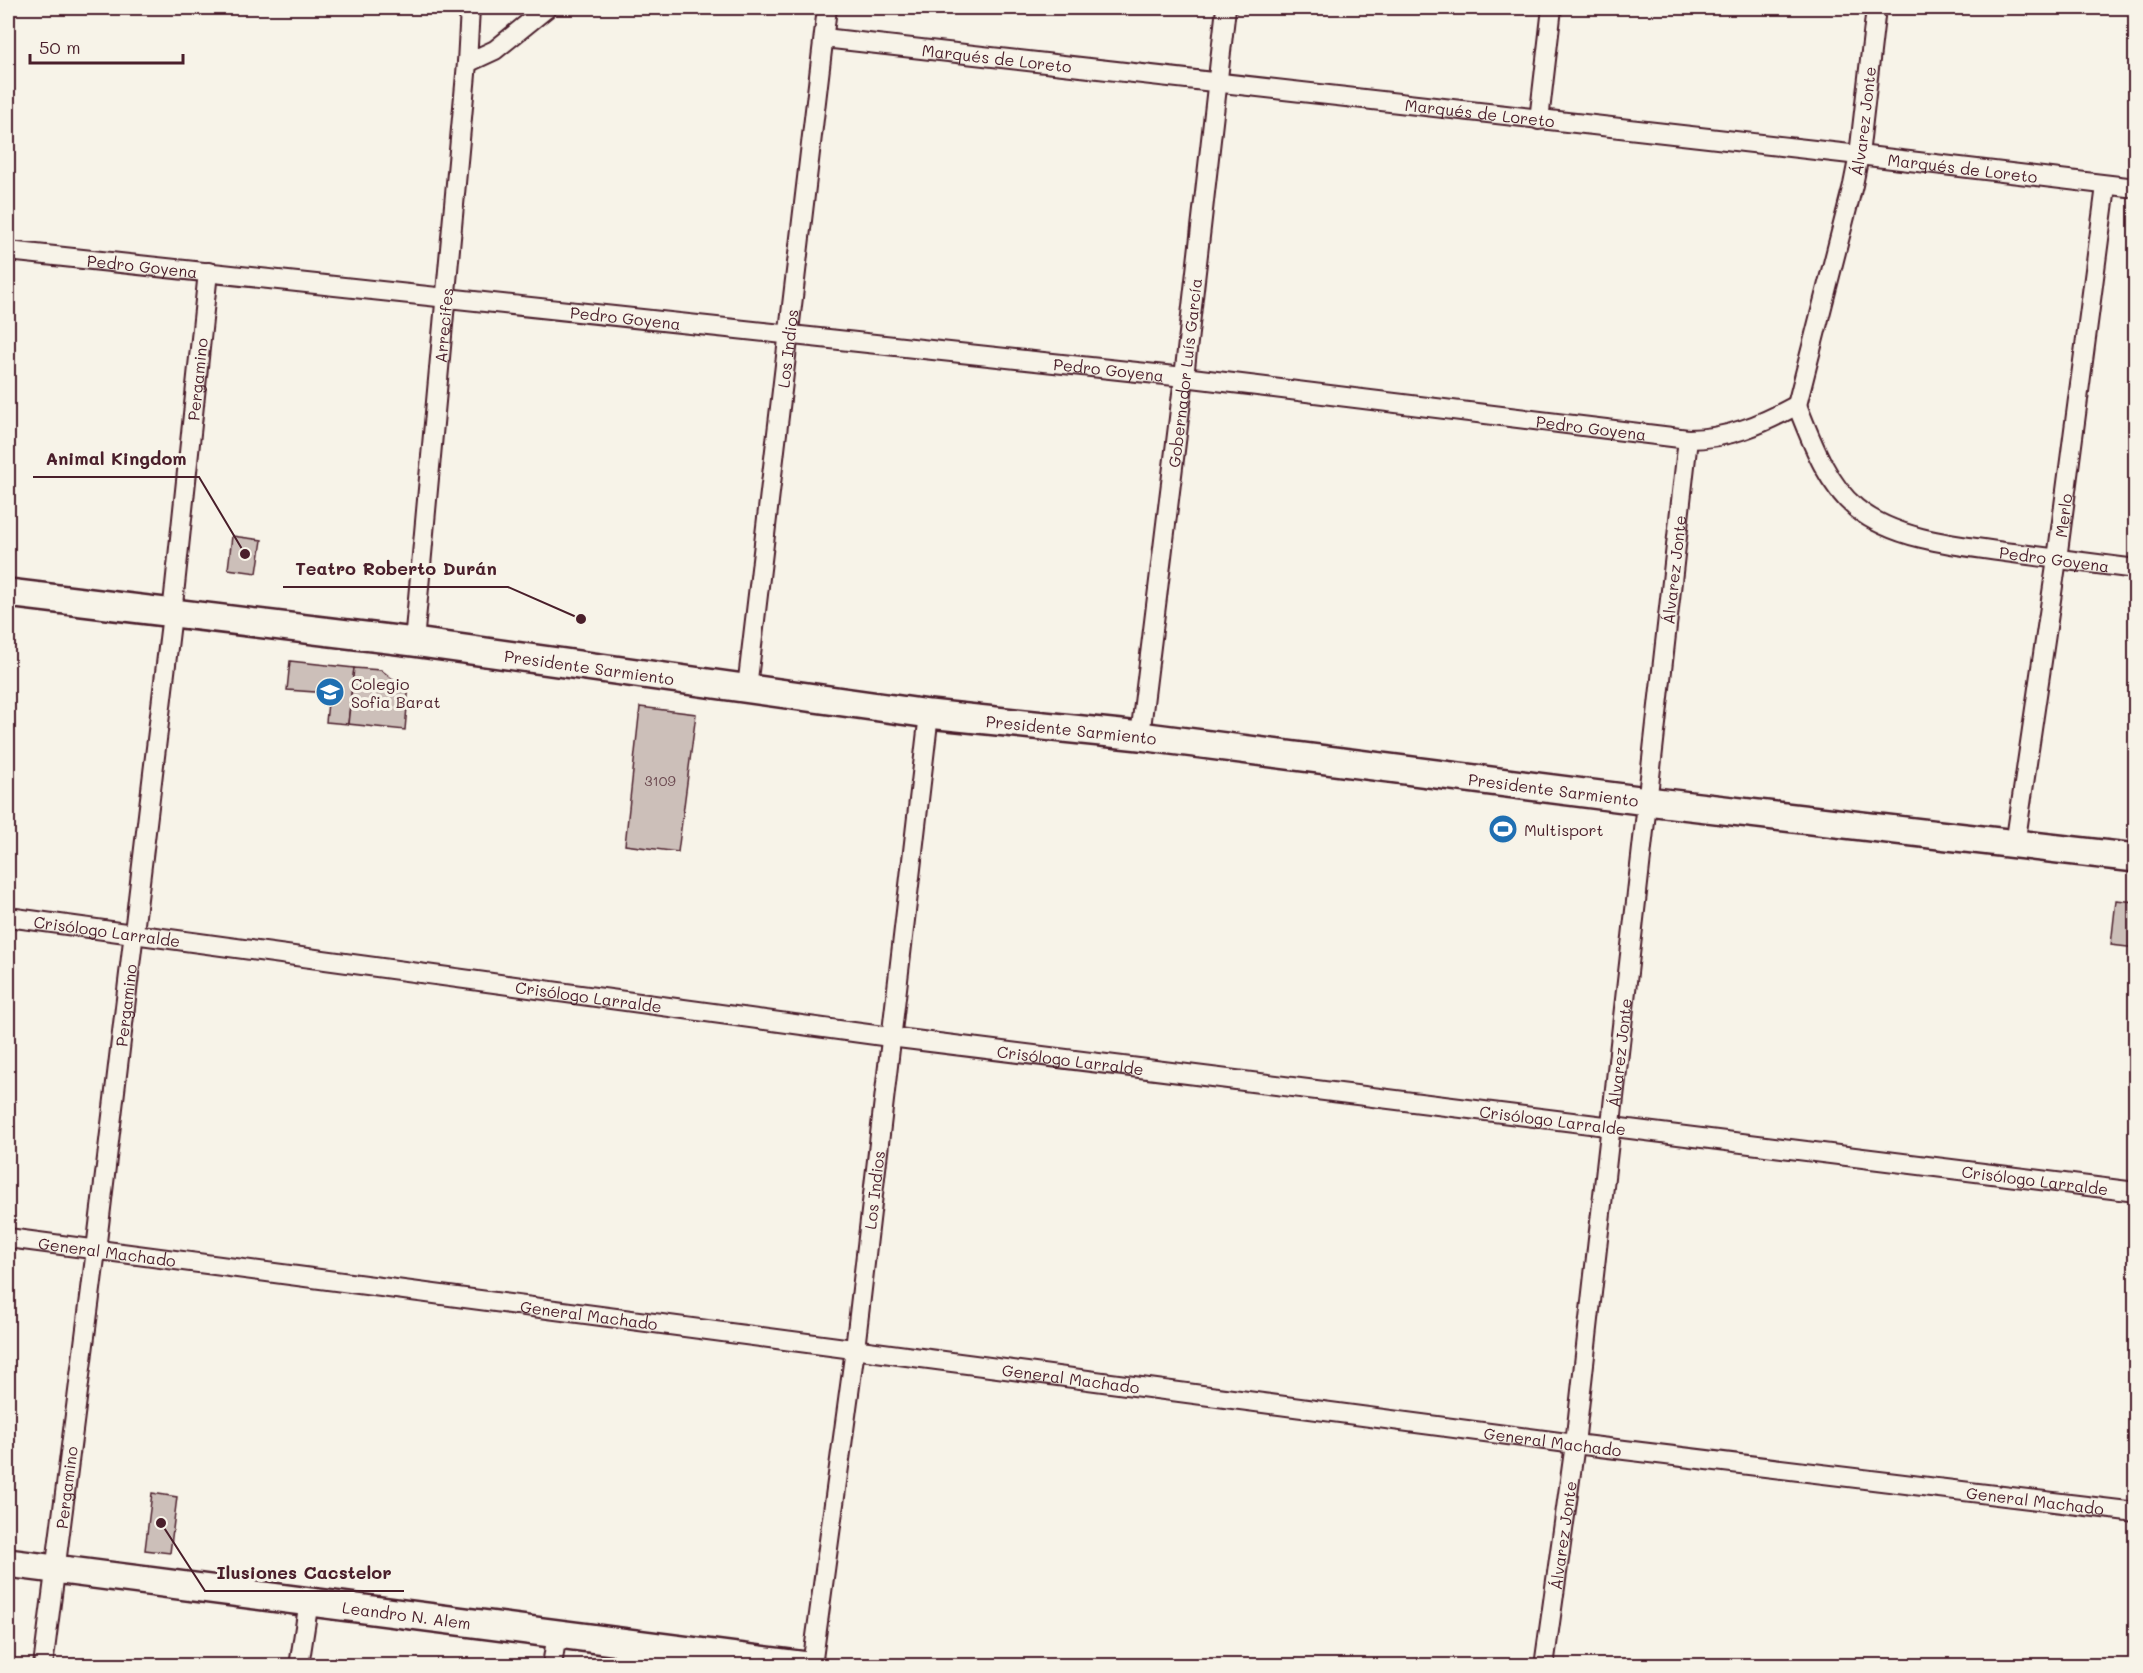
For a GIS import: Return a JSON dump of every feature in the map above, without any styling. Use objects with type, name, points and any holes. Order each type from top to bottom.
[{"type":"main road","name":"Presidente Sarmiento","points":[[8,593],[414,642],[929,714],[1140,736],[1647,801],[2136,858]]},
{"type":"main road","name":"Leandro N. Alem","points":[[8,1563],[807,1665]]},
{"type":"street","name":"Arrecifes","points":[[414,642],[447,297],[470,8]]},
{"type":"street","points":[[467,63],[495,50],[547,8]]},
{"type":"street","name":"Los Indios","points":[[747,688],[827,8]]},
{"type":"street","name":"Gobernador Luís García","points":[[1140,736],[1226,8]]},
{"type":"street","points":[[1539,120],[1552,8]]},
{"type":"street","name":"Álvarez Jonte","points":[[1797,405],[1859,155],[1876,8]]},
{"type":"street","name":"Marqués de Loreto","points":[[824,38],[2136,188]]},
{"type":"street","name":"Merlo","points":[[2015,845],[2106,186]]},
{"type":"street","name":"Pedro Goyena","points":[[8,251],[1184,377],[1688,440],[1711,439],[1748,429],[1797,405],[1812,443],[1834,483],[1855,507],[1888,526],[1944,543],[2136,569]]},
{"type":"street","name":"Pergamino","points":[[43,1665],[96,1250],[172,614],[208,272]]},
{"type":"street","name":"Álvarez Jonte","points":[[1544,1665],[1575,1444],[1688,440]]},
{"type":"street","name":"Los Indios","points":[[812,1665],[855,1349],[929,714]]},
{"type":"street","name":"Crisólogo Larralde","points":[[8,917],[890,1037],[2136,1192]]},
{"type":"street","name":"General Machado","points":[[8,1238],[1575,1444],[2136,1512]]},
{"type":"street","points":[[299,1665],[309,1601]]},
{"type":"street","points":[[552,1665],[557,1633]]},
{"type":"building","points":[[232,536],[262,540],[257,573],[228,569]]},
{"type":"building","name":"Colegio Sofia Barat","points":[[290,661],[354,668],[348,724],[326,722],[329,693],[287,690]]},
{"type":"building","points":[[354,668],[381,670],[398,683],[409,684],[405,730],[348,724]]},
{"type":"building","points":[[640,707],[696,714],[678,852],[625,845]]},
{"type":"building","points":[[2116,900],[2136,902],[2136,948],[2111,945]]},
{"type":"building","points":[[152,1493],[177,1497],[170,1553],[145,1550]]},
{"type":"place","name":"Animal Kingdom","points":[[245,554]]},
{"type":"place","name":"Teatro Roberto Durán","points":[[581,619]]},
{"type":"place","name":"Colegio Sofia Barat","points":[[330,692]]},
{"type":"place","name":"Multisport","points":[[1503,829]]},
{"type":"place","name":"Ilusiones Cacstelor","points":[[161,1523]]}]
